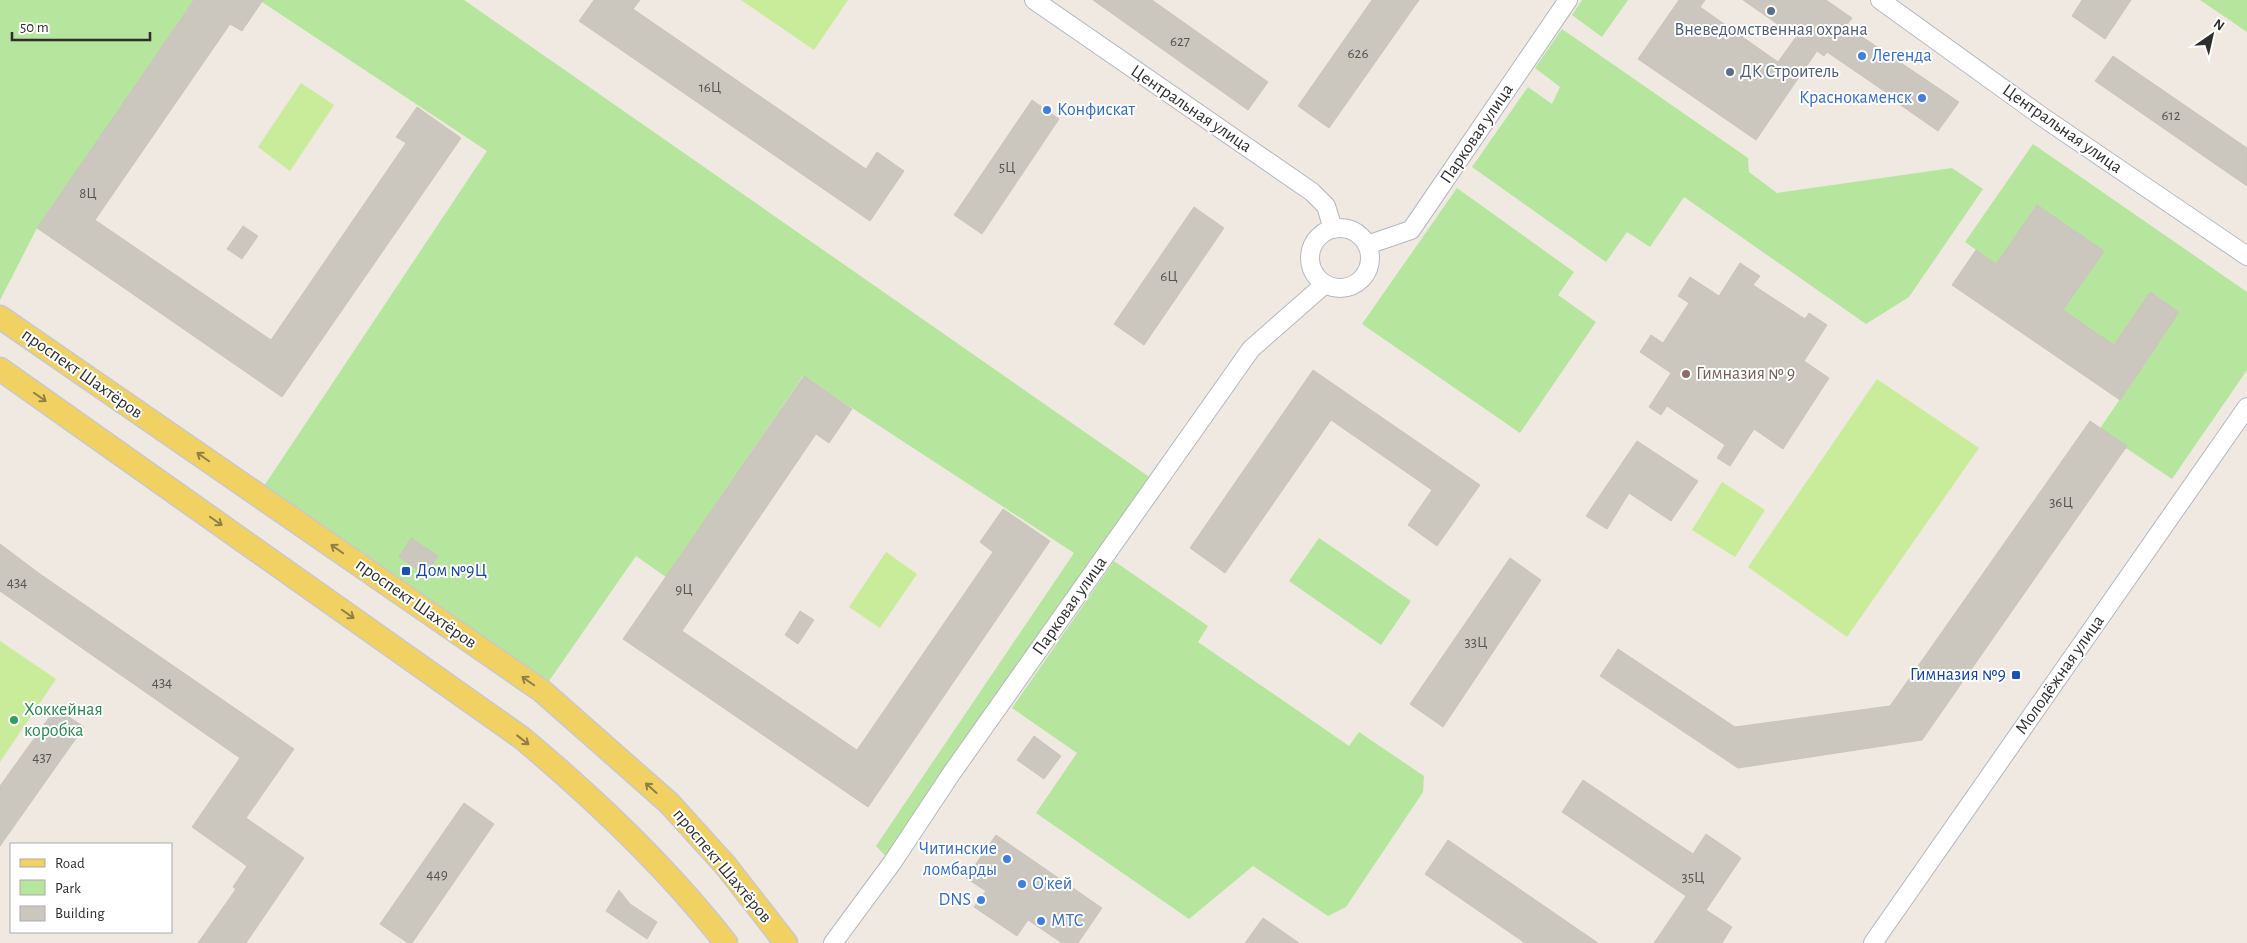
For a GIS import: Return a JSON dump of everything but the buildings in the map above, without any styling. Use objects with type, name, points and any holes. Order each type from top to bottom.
[{"type":"main road","name":"проспект Шахтёров","points":[[0,317],[542,691],[669,803],[726,866],[786,943]]},
{"type":"main road","points":[[0,369],[522,738],[578,785],[636,840],[695,902],[726,943]]},
{"type":"street","name":"Центральная улица","points":[[1034,0],[1312,192],[1326,206],[1333,229]]},
{"type":"street","name":"Парковая улица","points":[[1367,245],[1411,230],[1568,0]]},
{"type":"street","name":"Центральная улица","points":[[1880,0],[2044,118],[2247,256]]},
{"type":"street","points":[[1333,229],[1353,231],[1367,245],[1370,256],[1369,268],[1363,278],[1354,285],[1334,288],[1324,284],[1312,269],[1310,252],[1318,237],[1333,229]]},
{"type":"street","name":"Парковая улица","points":[[833,943],[892,863],[957,766],[1250,349],[1324,284]]},
{"type":"street","name":"Молодёжная улица","points":[[1874,943],[2247,407]]},
{"type":"green space","points":[[0,0],[194,0],[37,228],[0,300]]},
{"type":"green space","points":[[259,0],[464,0],[1158,483],[892,863],[876,846],[1074,553],[803,376],[666,577],[636,556],[542,691],[258,495],[487,151]]},
{"type":"green space","points":[[741,0],[848,0],[814,50]]},
{"type":"green space","points":[[1582,0],[1628,0],[1602,37],[1572,15]]},
{"type":"green space","points":[[2200,0],[2247,0],[2247,32]]},
{"type":"green space","points":[[1562,29],[1748,158],[1749,172],[1777,193],[1952,168],[1983,189],[1909,297],[1866,324],[1684,197],[1650,247],[1627,232],[1606,262],[1472,167],[1528,87],[1552,104],[1560,87],[1535,68]]},
{"type":"green space","points":[[301,83],[334,105],[290,171],[258,147]]},
{"type":"green space","points":[[2033,144],[2247,292],[2247,370],[2172,479],[2099,430],[2179,312],[2150,292],[2114,345],[2063,310],[2103,251],[2037,205],[1996,264],[1965,242]]},
{"type":"green space","points":[[1457,188],[1574,272],[1558,295],[1596,322],[1520,433],[1362,324]]},
{"type":"green space","points":[[1877,379],[1979,448],[1847,637],[1748,567]]},
{"type":"green space","points":[[1722,482],[1765,510],[1735,557],[1692,530]]},
{"type":"green space","points":[[1319,538],[1411,601],[1381,645],[1289,581]]},
{"type":"green space","points":[[886,552],[917,574],[880,628],[849,607]]},
{"type":"green space","points":[[1114,561],[1208,626],[1198,642],[1349,746],[1359,732],[1424,776],[1423,792],[1346,907],[1328,916],[1253,866],[1189,919],[1036,813],[1077,753],[1012,708]]},
{"type":"green space","name":"Хоккейная коробка","points":[[0,641],[56,679],[0,762]]},
{"type":"place","name":"Вневедомственная охрана","points":[[1771,11]]},
{"type":"place","name":"Легенда","points":[[1862,56]]},
{"type":"place","name":"ДК Строитель","points":[[1730,72]]},
{"type":"place","name":"Краснокаменск","points":[[1922,98]]},
{"type":"place","name":"Конфискат","points":[[1047,110]]},
{"type":"place","name":"Гимназия № 9","points":[[1686,374]]},
{"type":"place","name":"Дом №9Ц","points":[[406,571]]},
{"type":"place","name":"Гимназия №9","points":[[2016,675]]},
{"type":"place","name":"Хоккейная коробка","points":[[14,720]]},
{"type":"place","name":"Читинские ломбарды","points":[[1007,859]]},
{"type":"place","name":"О'кей","points":[[1022,884]]},
{"type":"place","name":"DNS","points":[[981,900]]},
{"type":"place","name":"МТС","points":[[1041,921]]}]
